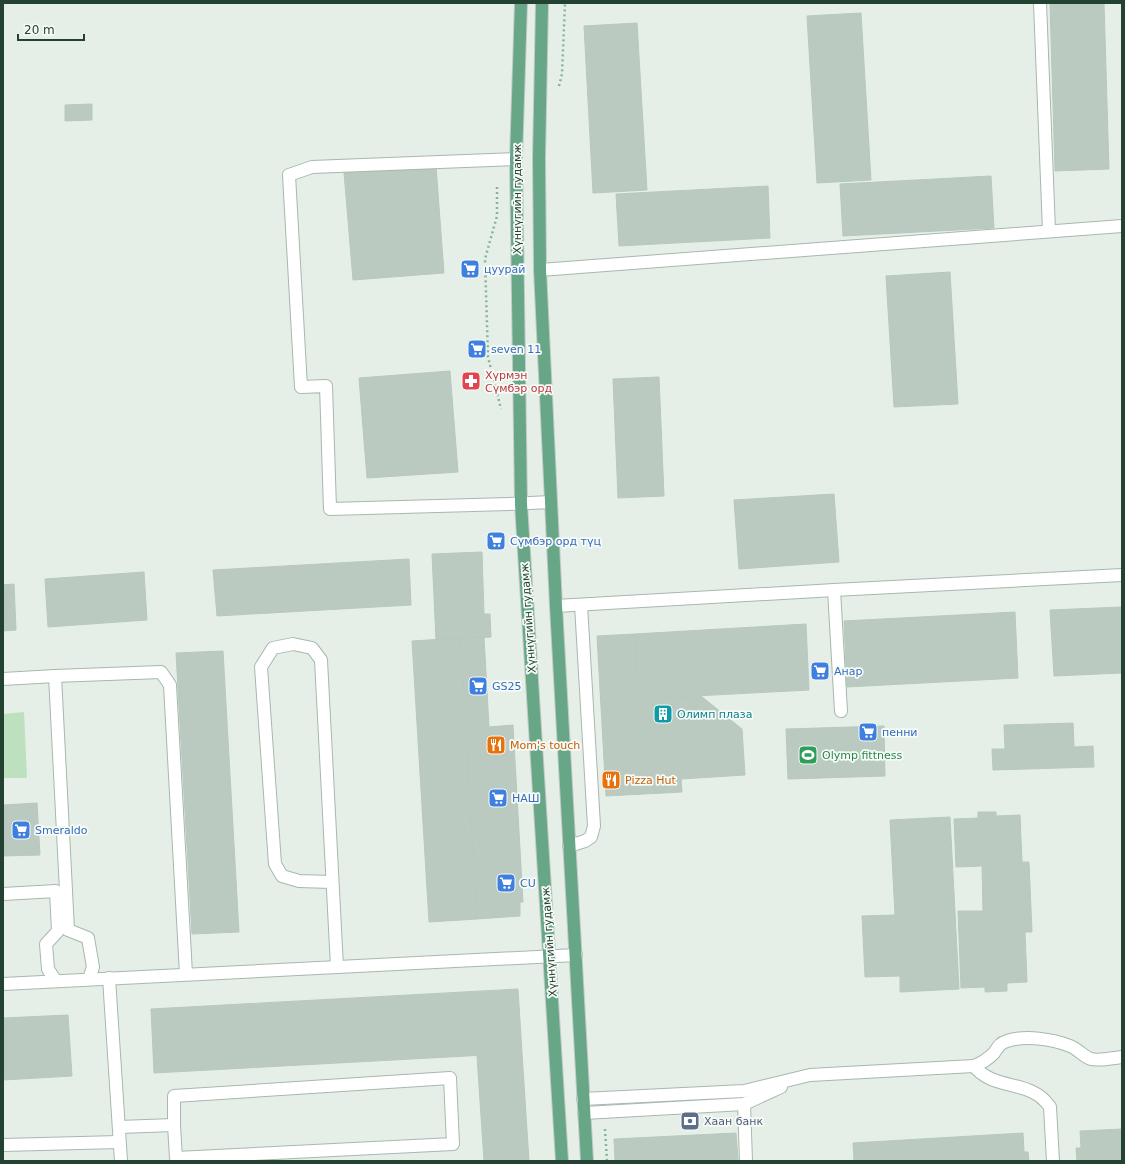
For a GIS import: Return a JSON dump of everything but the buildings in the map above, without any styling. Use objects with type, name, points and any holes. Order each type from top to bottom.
[{"type":"main road","name":"Хүннүгийн гудамж","points":[[521,3],[516,159],[521,504],[562,1161]]},
{"type":"main road","name":"Хүннүгийн гудамж","points":[[542,3],[539,158],[540,270],[556,606],[587,1161]]},
{"type":"street","points":[[1040,3],[1049,232]]},
{"type":"street","points":[[516,159],[312,166],[289,175],[301,387],[326,386],[330,509],[552,502]]},
{"type":"street","points":[[540,270],[1122,226]]},
{"type":"street","points":[[556,606],[1122,574]]},
{"type":"street","points":[[834,590],[841,711]]},
{"type":"street","points":[[569,846],[585,841],[591,837],[594,826],[581,605]]},
{"type":"street","points":[[332,882],[299,881],[282,876],[275,864],[261,667],[273,648],[293,644],[312,648],[321,660],[337,967]]},
{"type":"street","points":[[3,679],[161,672],[170,684],[186,974]]},
{"type":"street","points":[[55,676],[68,930],[88,938],[93,967],[89,979]]},
{"type":"street","points":[[3,894],[56,891],[58,931],[46,944],[48,969],[55,980]]},
{"type":"street","points":[[3,984],[55,980],[576,955]]},
{"type":"street","points":[[109,978],[121,1161]]},
{"type":"street","points":[[583,1099],[744,1090],[810,1075],[974,1066],[981,1064],[987,1059],[1000,1044],[1008,1040],[1030,1038],[1071,1047],[1092,1059],[1122,1057]]},
{"type":"street","points":[[974,1066],[978,1071],[991,1080],[1006,1085],[1023,1088],[1040,1095],[1045,1100],[1050,1107],[1053,1161]]},
{"type":"street","points":[[584,1113],[744,1104],[810,1075]]},
{"type":"street","points":[[450,1078],[453,1144],[176,1158],[174,1125],[174,1096],[450,1078]]},
{"type":"street","points":[[744,1104],[746,1161]]},
{"type":"street","points":[[119,1127],[174,1125]]},
{"type":"street","points":[[3,1145],[119,1142]]},
{"type":"path","points":[[498,160],[497,216],[485,259],[488,357],[502,412]]},
{"type":"green space","points":[[24,712],[27,778],[3,778],[3,714]]},
{"type":"place","name":"цуурай","points":[[470,269]]},
{"type":"place","name":"seven 11","points":[[477,349]]},
{"type":"place","name":"Хүрмэн Сүмбэр орд","points":[[471,381]]},
{"type":"place","name":"Сүмбэр орд түц","points":[[496,541]]},
{"type":"place","name":"Анар","points":[[820,671]]},
{"type":"place","name":"GS25","points":[[478,686]]},
{"type":"place","name":"Олимп плаза","points":[[663,714]]},
{"type":"place","name":"пенни","points":[[868,732]]},
{"type":"place","name":"Mom's touch","points":[[496,745]]},
{"type":"place","name":"Olymp fittness","points":[[808,755]]},
{"type":"place","name":"Pizza Hut","points":[[611,780]]},
{"type":"place","name":"НАШ","points":[[498,798]]},
{"type":"place","name":"Smeraldo","points":[[21,830]]},
{"type":"place","name":"CU","points":[[506,883]]},
{"type":"place","name":"Хаан банк","points":[[690,1121]]}]
